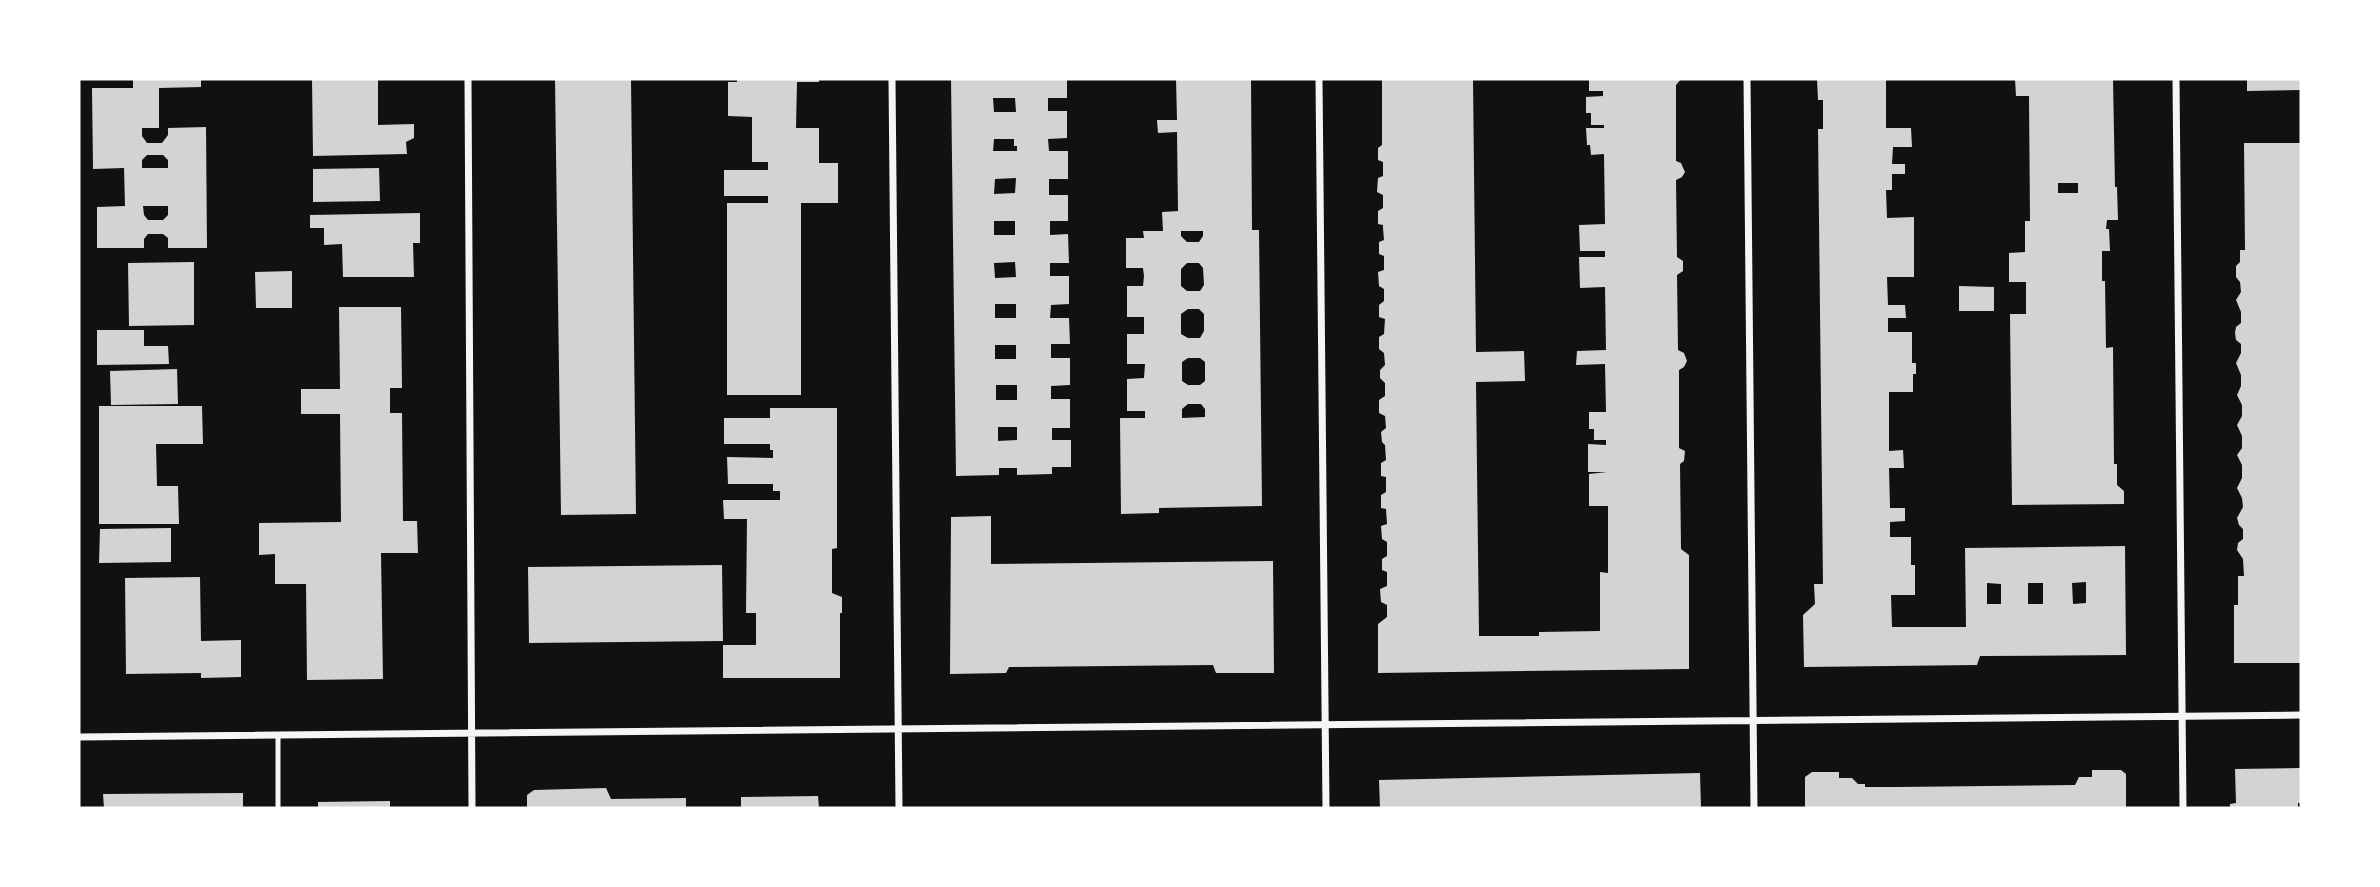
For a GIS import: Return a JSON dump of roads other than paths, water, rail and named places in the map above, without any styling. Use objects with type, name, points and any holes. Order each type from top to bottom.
[{"type":"street","points":[[468,79],[472,808]]},
{"type":"street","points":[[892,79],[899,808]]},
{"type":"street","points":[[1319,79],[1326,808]]},
{"type":"street","points":[[1747,79],[1754,808]]},
{"type":"street","points":[[2176,79],[2183,808]]},
{"type":"street","points":[[79,737],[2301,715]]},
{"type":"lane","points":[[278,735],[278,808]]}]
